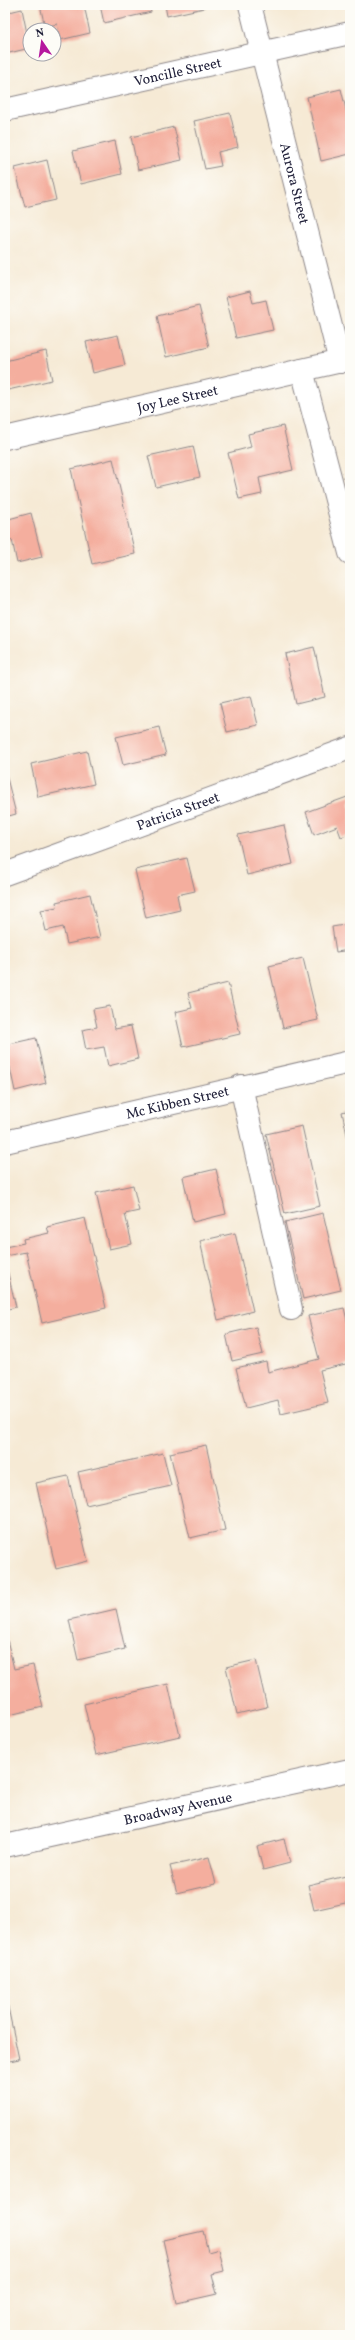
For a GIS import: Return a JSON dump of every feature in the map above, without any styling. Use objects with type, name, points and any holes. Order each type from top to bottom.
[{"type":"street","name":"Aurora Street","points":[[250,5],[345,361]]},
{"type":"street","name":"Voncille Street","points":[[5,110],[350,33]]},
{"type":"street","name":"Joy Lee Street","points":[[5,438],[345,361]]},
{"type":"street","points":[[302,370],[350,554]]},
{"type":"street","name":"Patricia Street","points":[[5,874],[350,748]]},
{"type":"street","name":"Mc Kibben Street","points":[[5,1142],[241,1086],[350,1062]]},
{"type":"street","points":[[241,1086],[291,1309]]},
{"type":"street","name":"Broadway Avenue","points":[[5,1846],[350,1770]]},
{"type":"building","points":[[40,5],[84,5],[90,33],[62,40],[62,22],[44,22]]},
{"type":"building","points":[[100,5],[149,5],[151,12],[104,23]]},
{"type":"building","points":[[165,5],[203,5],[204,8],[167,16]]},
{"type":"building","points":[[22,9],[25,22],[22,22],[22,50],[5,54],[5,13]]},
{"type":"building","points":[[341,89],[350,126],[350,154],[321,161],[307,97]]},
{"type":"building","points":[[230,113],[238,147],[218,152],[221,166],[205,169],[194,121]]},
{"type":"building","points":[[174,127],[182,160],[138,170],[131,137]]},
{"type":"building","points":[[115,141],[122,174],[81,184],[73,151]]},
{"type":"building","points":[[47,160],[56,200],[25,207],[15,168]]},
{"type":"building","points":[[250,291],[253,303],[266,300],[273,330],[236,338],[226,297]]},
{"type":"building","points":[[199,306],[209,347],[166,357],[157,316]]},
{"type":"building","points":[[118,335],[125,365],[93,373],[86,342]]},
{"type":"building","points":[[46,351],[52,380],[8,390],[5,378],[5,361]]},
{"type":"building","points":[[283,426],[293,470],[259,478],[262,494],[239,499],[228,453],[251,447],[248,434]]},
{"type":"building","points":[[193,446],[200,477],[156,487],[148,456]]},
{"type":"building","points":[[113,459],[135,554],[92,564],[71,469]]},
{"type":"building","points":[[31,513],[42,557],[17,563],[12,540],[5,542],[5,520]]},
{"type":"building","points":[[314,647],[325,697],[296,704],[285,654]]},
{"type":"building","points":[[251,696],[258,725],[227,732],[220,703]]},
{"type":"building","points":[[159,727],[166,755],[123,765],[116,737]]},
{"type":"building","points":[[87,751],[94,784],[38,797],[31,764]]},
{"type":"building","points":[[5,770],[16,814],[5,817]]},
{"type":"building","points":[[350,796],[350,834],[341,837],[337,826],[314,835],[306,812]]},
{"type":"building","points":[[284,825],[293,864],[247,875],[238,835]]},
{"type":"building","points":[[187,858],[195,891],[177,895],[180,910],[146,918],[135,870]]},
{"type":"building","points":[[90,894],[100,937],[67,944],[63,927],[46,931],[41,910],[57,907],[56,902]]},
{"type":"building","points":[[350,924],[350,950],[336,952],[332,927]]},
{"type":"building","points":[[303,958],[318,1020],[283,1028],[269,966]]},
{"type":"building","points":[[228,983],[240,1034],[183,1047],[175,1012],[192,1008],[188,993]]},
{"type":"building","points":[[110,1006],[115,1029],[131,1026],[138,1059],[108,1066],[104,1047],[86,1050],[82,1030],[97,1027],[93,1009]]},
{"type":"building","points":[[36,1038],[46,1083],[15,1091],[5,1045]]},
{"type":"building","points":[[350,1110],[350,1144],[349,1144],[342,1112]]},
{"type":"building","points":[[302,1126],[320,1206],[285,1214],[266,1134]]},
{"type":"building","points":[[216,1169],[226,1214],[193,1222],[183,1177]]},
{"type":"building","points":[[133,1185],[139,1211],[125,1214],[132,1244],[109,1249],[96,1193]]},
{"type":"building","points":[[323,1213],[341,1290],[303,1299],[285,1222]]},
{"type":"building","points":[[85,1218],[106,1308],[42,1323],[26,1252],[5,1256],[5,1247],[24,1243],[23,1239],[49,1233],[47,1227]]},
{"type":"building","points":[[235,1233],[253,1311],[218,1320],[200,1241]]},
{"type":"building","points":[[5,1261],[16,1307],[5,1310]]},
{"type":"building","points":[[344,1308],[350,1332],[350,1363],[320,1370],[328,1403],[281,1414],[278,1400],[246,1408],[236,1368],[266,1361],[268,1372],[319,1359],[308,1316]]},
{"type":"building","points":[[256,1327],[263,1354],[232,1361],[226,1334]]},
{"type":"building","points":[[206,1445],[225,1530],[190,1538],[170,1453]]},
{"type":"building","points":[[163,1453],[171,1486],[86,1505],[78,1472]]},
{"type":"building","points":[[68,1476],[88,1561],[56,1569],[36,1483]]},
{"type":"building","points":[[116,1609],[125,1649],[78,1660],[69,1620]]},
{"type":"building","points":[[5,1631],[14,1669],[33,1665],[43,1707],[5,1716]]},
{"type":"building","points":[[256,1660],[267,1707],[237,1714],[226,1667]]},
{"type":"building","points":[[168,1684],[180,1736],[96,1755],[84,1704]]},
{"type":"building","points":[[284,1839],[290,1863],[263,1870],[257,1846]]},
{"type":"building","points":[[209,1857],[216,1884],[177,1893],[170,1866]]},
{"type":"building","points":[[350,1875],[350,1902],[314,1910],[308,1885]]},
{"type":"building","points":[[6,1998],[19,2059],[5,2062],[5,1999]]},
{"type":"building","points":[[203,2231],[208,2252],[219,2249],[224,2271],[212,2274],[217,2294],[177,2303],[163,2240]]}]
